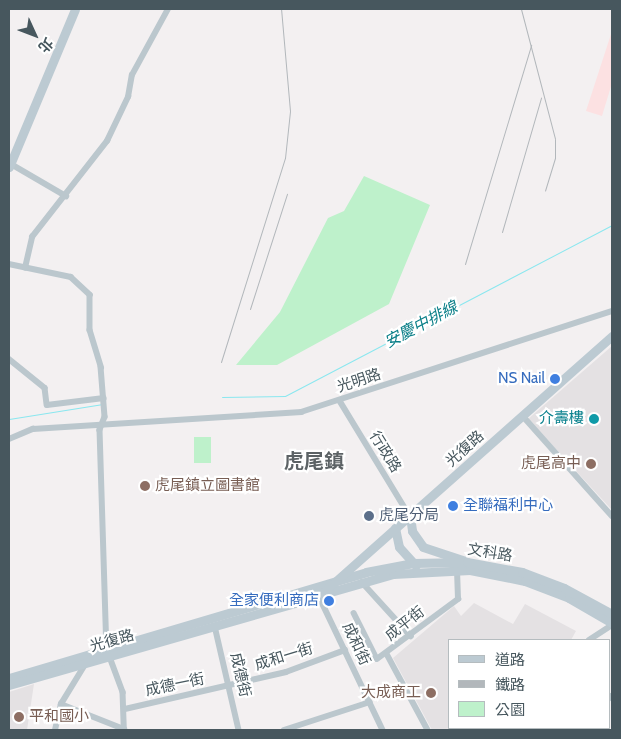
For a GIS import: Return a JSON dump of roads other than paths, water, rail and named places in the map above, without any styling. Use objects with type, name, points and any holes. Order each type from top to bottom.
[{"type":"main road","points":[[10,166],[75,9]]},
{"type":"main road","name":"光復路","points":[[356,575],[395,528],[612,336]]},
{"type":"main road","points":[[410,516],[412,531],[423,548],[467,562]]},
{"type":"main road","points":[[395,528],[399,548],[416,566]]},
{"type":"main road","name":"文科路","points":[[335,583],[356,575],[416,566],[467,562],[542,578],[612,614]]},
{"type":"main road","name":"文科路","points":[[416,566],[457,569],[525,581],[569,598],[612,624]]},
{"type":"main road","name":"文科路","points":[[319,596],[356,575]]},
{"type":"main road","name":"光復路","points":[[9,685],[86,663],[108,652],[335,583]]},
{"type":"main road","name":"光復路","points":[[9,678],[215,626],[319,596],[335,583]]},
{"type":"street","points":[[25,268],[32,236],[66,196],[107,141],[128,98],[132,75],[168,9]]},
{"type":"street","points":[[10,166],[66,196]]},
{"type":"street","points":[[9,264],[58,273],[85,287],[104,398],[108,652],[125,709],[124,730],[61,704]]},
{"type":"street","name":"光明路","points":[[9,439],[33,430],[301,412],[340,401],[612,311]]},
{"type":"street","points":[[9,358],[45,388],[47,405],[104,398]]},
{"type":"street","name":"行政路","points":[[340,401],[410,516]]},
{"type":"street","points":[[523,416],[612,516]]},
{"type":"street","name":"成平街","points":[[428,730],[387,654],[458,599],[457,569]]},
{"type":"street","points":[[356,575],[411,636]]},
{"type":"street","name":"成和街","points":[[319,596],[383,730]]},
{"type":"street","points":[[354,613],[377,659],[387,654]]},
{"type":"street","points":[[590,639],[612,624]]},
{"type":"street","name":"成德街","points":[[215,626],[239,730]]},
{"type":"street","name":"成和一街","points":[[230,686],[345,650]]},
{"type":"street","points":[[55,730],[61,704],[86,663]]},
{"type":"street","name":"成德一街","points":[[125,709],[230,686]]},
{"type":"street","points":[[284,730],[297,729],[370,702]]},
{"type":"waterway","name":"安慶中排線","points":[[222,397],[285,396],[612,225]]},
{"type":"waterway","name":"安慶中排線","points":[[9,419],[103,404]]},
{"type":"railway","points":[[221,362],[285,158],[290,111],[281,9]]},
{"type":"railway","points":[[521,9],[555,139],[555,158],[545,191]]},
{"type":"railway","points":[[465,264],[531,45]]},
{"type":"railway","points":[[502,232],[541,98]]},
{"type":"railway","points":[[250,309],[287,194]]},
{"type":"place","name":"NS Nail","points":[[555,379]]},
{"type":"place","name":"介壽樓","points":[[594,419]]},
{"type":"place","name":"虎尾高中","points":[[591,464]]},
{"type":"place","name":"虎尾鎮立圖書館","points":[[145,486]]},
{"type":"place","name":"全聯福利中心","points":[[453,506]]},
{"type":"place","name":"虎尾分局","points":[[369,516]]},
{"type":"place","name":"全家便利商店","points":[[329,601]]},
{"type":"place","name":"大成商工","points":[[431,693]]},
{"type":"place","name":"平和國小","points":[[19,717]]},
{"type":"district","name":"虎尾鎮","points":[[314,461]]}]
